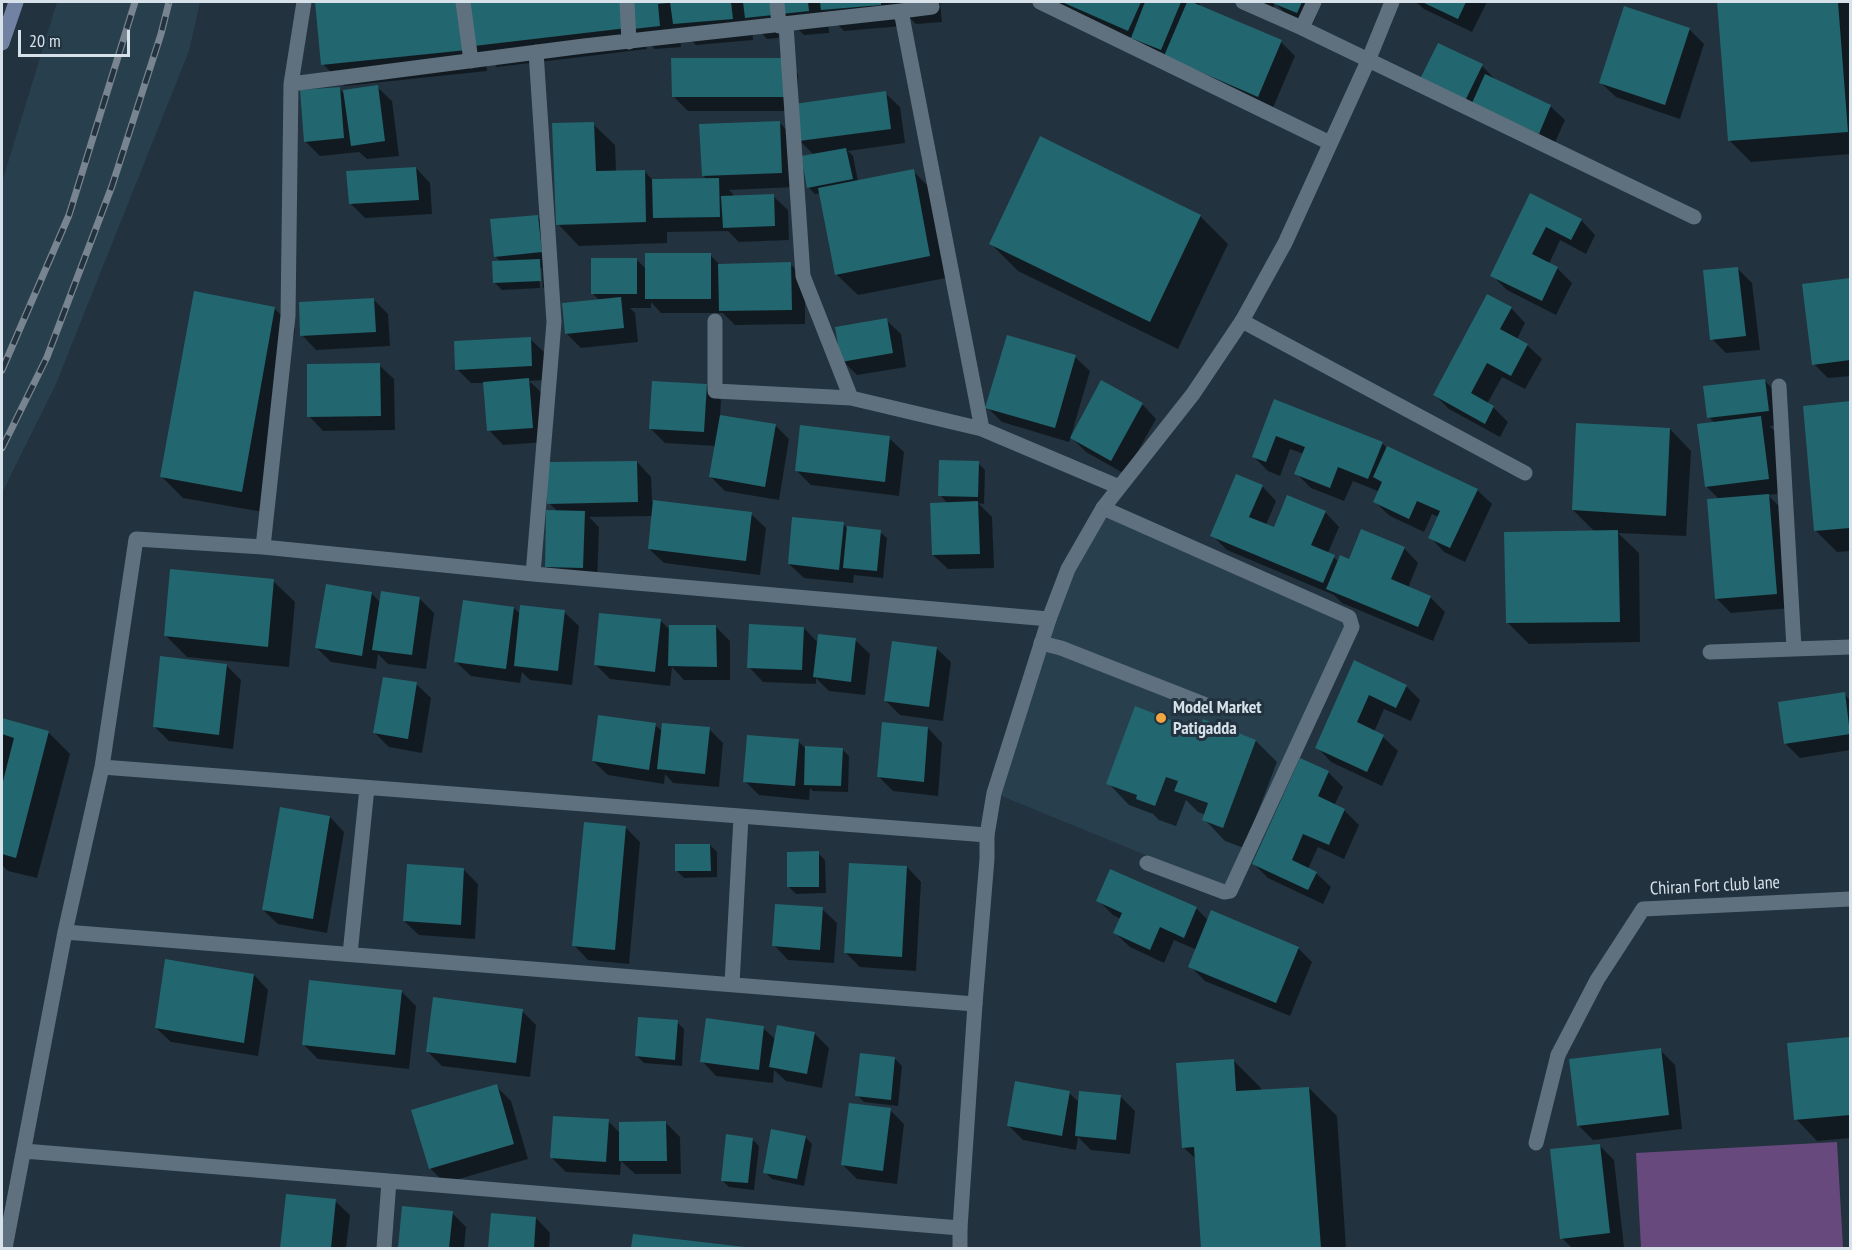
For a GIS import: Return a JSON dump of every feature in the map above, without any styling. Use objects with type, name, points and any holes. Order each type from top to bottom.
[{"type":"main road","points":[[2,43],[16,2]]},
{"type":"street","points":[[263,547],[288,316],[291,84],[304,2]]},
{"type":"street","points":[[463,2],[471,61]]},
{"type":"street","points":[[627,2],[629,42]]},
{"type":"street","points":[[777,2],[783,25],[803,276],[851,398]]},
{"type":"street","points":[[291,84],[536,52],[901,11],[932,7],[931,2]]},
{"type":"street","points":[[1040,2],[1330,143]]},
{"type":"street","points":[[1243,2],[1302,28],[1694,217]]},
{"type":"street","points":[[1302,28],[1314,2]]},
{"type":"street","points":[[960,1248],[987,835],[994,793],[1048,619],[1068,569],[1103,508],[1193,394],[1242,321],[1285,243],[1368,61],[1392,2]]},
{"type":"street","points":[[901,11],[982,429]]},
{"type":"street","points":[[532,574],[554,322],[536,52]]},
{"type":"street","points":[[715,321],[715,391],[851,398],[982,429],[1119,487]]},
{"type":"street","points":[[1242,321],[1525,473]]},
{"type":"street","points":[[1779,386],[1794,648]]},
{"type":"street","points":[[1103,508],[1349,617],[1352,623],[1230,891],[1224,892],[1147,863]]},
{"type":"street","points":[[5,1248],[66,932],[102,767],[136,539],[263,547],[532,574],[1048,619]]},
{"type":"street","points":[[1041,643],[1061,648],[1206,705]]},
{"type":"street","points":[[1710,652],[1851,647]]},
{"type":"street","points":[[102,767],[987,835]]},
{"type":"street","points":[[350,954],[367,788]]},
{"type":"street","points":[[732,984],[741,816]]},
{"type":"street","name":"Chiran Fort club lane","points":[[1536,1143],[1558,1055],[1597,980],[1642,909],[1851,899]]},
{"type":"street","points":[[66,932],[975,1004]]},
{"type":"street","points":[[24,1151],[960,1228]]},
{"type":"street","points":[[384,1248],[389,1181]]},
{"type":"shaded area","points":[[57,2],[200,2],[189,51],[56,384],[2,493],[2,182]]},
{"type":"shaded area","name":"Model Market Patigadda","points":[[1103,512],[1349,622],[1224,887],[994,793],[1049,619]]},
{"type":"shaded area","points":[[1837,1142],[1843,1248],[1641,1248],[1636,1153]]},
{"type":"building","points":[[315,2],[462,2],[467,50],[321,65]]},
{"type":"building","points":[[468,2],[623,2],[627,28],[474,46]]},
{"type":"building","points":[[630,2],[668,2],[658,4],[660,26],[633,29]]},
{"type":"building","points":[[670,2],[731,2],[733,19],[673,24]]},
{"type":"building","points":[[743,2],[772,2],[773,15],[745,18]]},
{"type":"building","points":[[780,2],[808,2],[809,11],[781,14]]},
{"type":"building","points":[[820,2],[881,2],[881,5],[821,10]]},
{"type":"building","points":[[1062,2],[1141,2],[1128,31]]},
{"type":"building","points":[[1145,2],[1181,2],[1161,50],[1131,38]]},
{"type":"building","points":[[1187,2],[1192,2],[1282,40],[1258,97],[1164,56]]},
{"type":"building","points":[[1270,2],[1302,2],[1297,13]]},
{"type":"building","points":[[1422,2],[1466,2],[1458,19]]},
{"type":"building","points":[[1717,2],[1838,2],[1848,132],[1728,141]]},
{"type":"building","points":[[1624,6],[1690,28],[1665,105],[1599,83]]},
{"type":"building","points":[[1438,43],[1483,64],[1465,101],[1420,79]]},
{"type":"building","points":[[671,58],[784,58],[784,97],[672,97]]},
{"type":"building","points":[[1485,74],[1551,105],[1539,134],[1472,103]]},
{"type":"building","points":[[378,85],[385,141],[351,146],[343,90]]},
{"type":"building","points":[[340,87],[344,138],[304,142],[300,90]]},
{"type":"building","points":[[886,91],[891,129],[799,141],[794,104]]},
{"type":"building","points":[[780,121],[782,173],[702,176],[699,124]]},
{"type":"building","points":[[594,122],[596,171],[645,170],[646,222],[556,225],[552,123]]},
{"type":"building","points":[[1040,136],[1201,215],[1150,322],[989,244]]},
{"type":"building","points":[[846,148],[853,179],[807,188],[801,156]]},
{"type":"building","points":[[416,167],[419,200],[349,204],[346,171]]},
{"type":"building","points":[[914,169],[930,256],[835,275],[818,188]]},
{"type":"building","points":[[719,178],[720,217],[653,218],[652,179]]},
{"type":"building","points":[[1530,193],[1582,219],[1571,240],[1546,227],[1532,254],[1558,267],[1542,301],[1490,276]]},
{"type":"building","points":[[774,194],[775,226],[723,228],[721,196]]},
{"type":"building","points":[[538,215],[542,252],[494,257],[490,219]]},
{"type":"building","points":[[645,253],[711,253],[711,299],[645,299]]},
{"type":"building","points":[[591,258],[637,258],[637,294],[591,294]]},
{"type":"building","points":[[540,259],[541,281],[493,283],[492,261]]},
{"type":"building","points":[[791,262],[792,310],[719,311],[718,264]]},
{"type":"building","points":[[1738,267],[1746,336],[1710,340],[1703,270]]},
{"type":"building","points":[[1850,278],[1850,360],[1812,365],[1802,284]]},
{"type":"building","points":[[194,291],[275,307],[242,492],[160,477]]},
{"type":"building","points":[[1487,294],[1512,307],[1500,329],[1528,344],[1511,376],[1487,363],[1471,393],[1494,406],[1485,424],[1433,395]]},
{"type":"building","points":[[621,297],[624,328],[565,334],[562,303]]},
{"type":"building","points":[[374,298],[376,332],[300,336],[299,302]]},
{"type":"building","points":[[887,318],[893,353],[841,362],[835,327]]},
{"type":"building","points":[[1007,335],[1076,355],[1055,428],[985,408]]},
{"type":"building","points":[[531,337],[532,366],[455,370],[454,341]]},
{"type":"building","points":[[380,363],[381,416],[307,417],[307,364]]},
{"type":"building","points":[[529,378],[533,428],[487,431],[483,382]]},
{"type":"building","points":[[1765,379],[1769,411],[1707,418],[1703,386]]},
{"type":"building","points":[[1101,380],[1143,403],[1111,461],[1070,438]]},
{"type":"building","points":[[652,381],[707,384],[704,432],[649,429]]},
{"type":"building","points":[[1274,399],[1383,442],[1368,479],[1338,467],[1330,488],[1294,474],[1305,447],[1276,436],[1266,462],[1252,457]]},
{"type":"building","points":[[1850,401],[1850,528],[1814,531],[1803,406]]},
{"type":"building","points":[[720,415],[776,424],[765,487],[709,477]]},
{"type":"building","points":[[1761,416],[1769,479],[1705,487],[1697,424]]},
{"type":"building","points":[[1576,423],[1670,428],[1666,516],[1572,510]]},
{"type":"building","points":[[800,425],[890,436],[885,482],[795,471]]},
{"type":"building","points":[[1387,446],[1478,489],[1450,548],[1428,538],[1440,511],[1417,501],[1409,519],[1373,502],[1382,482],[1373,477]]},
{"type":"building","points":[[939,460],[979,461],[978,497],[938,496]]},
{"type":"building","points":[[637,461],[638,502],[547,504],[547,462]]},
{"type":"building","points":[[1236,474],[1263,485],[1249,517],[1274,527],[1287,495],[1326,511],[1311,545],[1335,555],[1323,583],[1210,536]]},
{"type":"building","points":[[1769,494],[1777,594],[1715,599],[1707,499]]},
{"type":"building","points":[[653,500],[752,512],[746,561],[648,549]]},
{"type":"building","points":[[978,501],[980,554],[932,555],[930,503]]},
{"type":"building","points":[[546,510],[585,511],[583,568],[545,567]]},
{"type":"building","points":[[792,517],[844,522],[839,570],[788,564]]},
{"type":"building","points":[[847,526],[881,530],[877,571],[843,568]]},
{"type":"building","points":[[1361,529],[1405,547],[1391,579],[1431,596],[1418,627],[1326,589],[1340,555],[1349,559]]},
{"type":"building","points":[[1618,530],[1620,622],[1506,623],[1504,532]]},
{"type":"building","points":[[170,569],[274,579],[268,647],[164,636]]},
{"type":"building","points":[[326,584],[372,592],[362,656],[315,648]]},
{"type":"building","points":[[381,591],[420,597],[412,655],[372,650]]},
{"type":"building","points":[[463,600],[514,607],[506,669],[454,662]]},
{"type":"building","points":[[520,605],[565,610],[558,671],[514,666]]},
{"type":"building","points":[[599,613],[661,619],[655,672],[594,665]]},
{"type":"building","points":[[749,624],[804,627],[802,670],[747,668]]},
{"type":"building","points":[[669,625],[716,625],[717,667],[668,666]]},
{"type":"building","points":[[818,634],[856,638],[851,682],[813,677]]},
{"type":"building","points":[[892,641],[937,647],[929,707],[884,701]]},
{"type":"building","points":[[160,656],[227,664],[219,735],[153,727]]},
{"type":"building","points":[[1354,660],[1407,685],[1396,708],[1369,695],[1357,722],[1384,735],[1367,772],[1315,748]]},
{"type":"building","points":[[383,677],[417,682],[408,739],[373,733]]},
{"type":"building","points":[[1845,692],[1850,734],[1784,744],[1778,702]]},
{"type":"building","points":[[1135,706],[1199,731],[1203,719],[1256,740],[1223,828],[1202,820],[1208,803],[1174,791],[1178,781],[1166,777],[1155,806],[1136,799],[1137,795],[1106,784]]},
{"type":"building","points":[[598,715],[656,723],[649,770],[592,761]]},
{"type":"building","points":[[2,718],[49,731],[16,858],[2,854],[2,785],[14,738],[2,734]]},
{"type":"building","points":[[882,722],[928,727],[924,782],[877,777]]},
{"type":"building","points":[[662,723],[710,727],[705,774],[657,769]]},
{"type":"building","points":[[747,735],[799,739],[795,786],[743,782]]},
{"type":"building","points":[[805,746],[843,748],[841,786],[804,785]]},
{"type":"building","points":[[1300,758],[1329,771],[1318,796],[1345,809],[1329,845],[1303,834],[1292,860],[1317,872],[1308,890],[1252,864]]},
{"type":"building","points":[[280,807],[330,816],[313,919],[262,910]]},
{"type":"building","points":[[584,822],[626,826],[615,950],[572,946]]},
{"type":"building","points":[[675,844],[710,844],[711,871],[675,871]]},
{"type":"building","points":[[819,851],[819,887],[787,887],[787,852]]},
{"type":"building","points":[[849,863],[907,866],[902,957],[844,953]]},
{"type":"building","points":[[407,864],[464,868],[461,925],[403,921]]},
{"type":"building","points":[[1110,869],[1197,907],[1184,938],[1160,927],[1150,950],[1113,933],[1122,913],[1096,901]]},
{"type":"building","points":[[775,904],[823,907],[820,950],[772,946]]},
{"type":"building","points":[[1211,910],[1299,947],[1276,1003],[1188,967]]},
{"type":"building","points":[[165,959],[254,974],[244,1043],[155,1028]]},
{"type":"building","points":[[309,980],[402,990],[395,1055],[302,1045]]},
{"type":"building","points":[[433,997],[523,1009],[516,1063],[426,1052]]},
{"type":"building","points":[[638,1017],[678,1020],[675,1060],[635,1056]]},
{"type":"building","points":[[706,1018],[764,1026],[759,1070],[700,1062]]},
{"type":"building","points":[[777,1025],[815,1032],[807,1074],[769,1067]]},
{"type":"building","points":[[1850,1037],[1850,1115],[1794,1120],[1787,1043]]},
{"type":"building","points":[[1661,1048],[1669,1115],[1577,1126],[1569,1059]]},
{"type":"building","points":[[860,1053],[895,1057],[891,1100],[855,1096]]},
{"type":"building","points":[[1234,1059],[1236,1091],[1309,1087],[1321,1248],[1201,1248],[1194,1147],[1182,1148],[1176,1063]]},
{"type":"building","points":[[1015,1081],[1070,1091],[1062,1136],[1007,1126]]},
{"type":"building","points":[[497,1084],[514,1144],[429,1169],[411,1110]]},
{"type":"building","points":[[1079,1091],[1121,1095],[1116,1140],[1075,1136]]},
{"type":"building","points":[[849,1103],[891,1108],[883,1171],[841,1165]]},
{"type":"building","points":[[553,1116],[609,1119],[606,1162],[550,1158]]},
{"type":"building","points":[[666,1121],[667,1161],[619,1161],[619,1122]]},
{"type":"building","points":[[771,1129],[806,1136],[797,1179],[763,1173]]},
{"type":"building","points":[[726,1134],[753,1138],[748,1183],[721,1181]]},
{"type":"building","points":[[1600,1144],[1610,1233],[1560,1239],[1550,1149]]},
{"type":"building","points":[[286,1194],[336,1199],[331,1248],[280,1248]]},
{"type":"building","points":[[402,1206],[453,1211],[449,1248],[398,1248]]},
{"type":"building","points":[[491,1213],[536,1217],[534,1248],[488,1248]]},
{"type":"building","points":[[633,1234],[745,1247],[745,1248],[631,1248]]},
{"type":"railway","points":[[2,370],[69,215],[135,2]]},
{"type":"railway","points":[[2,448],[47,357],[112,186],[161,34],[169,2]]},
{"type":"place","name":"Model Market Patigadda","points":[[1161,718]]}]
